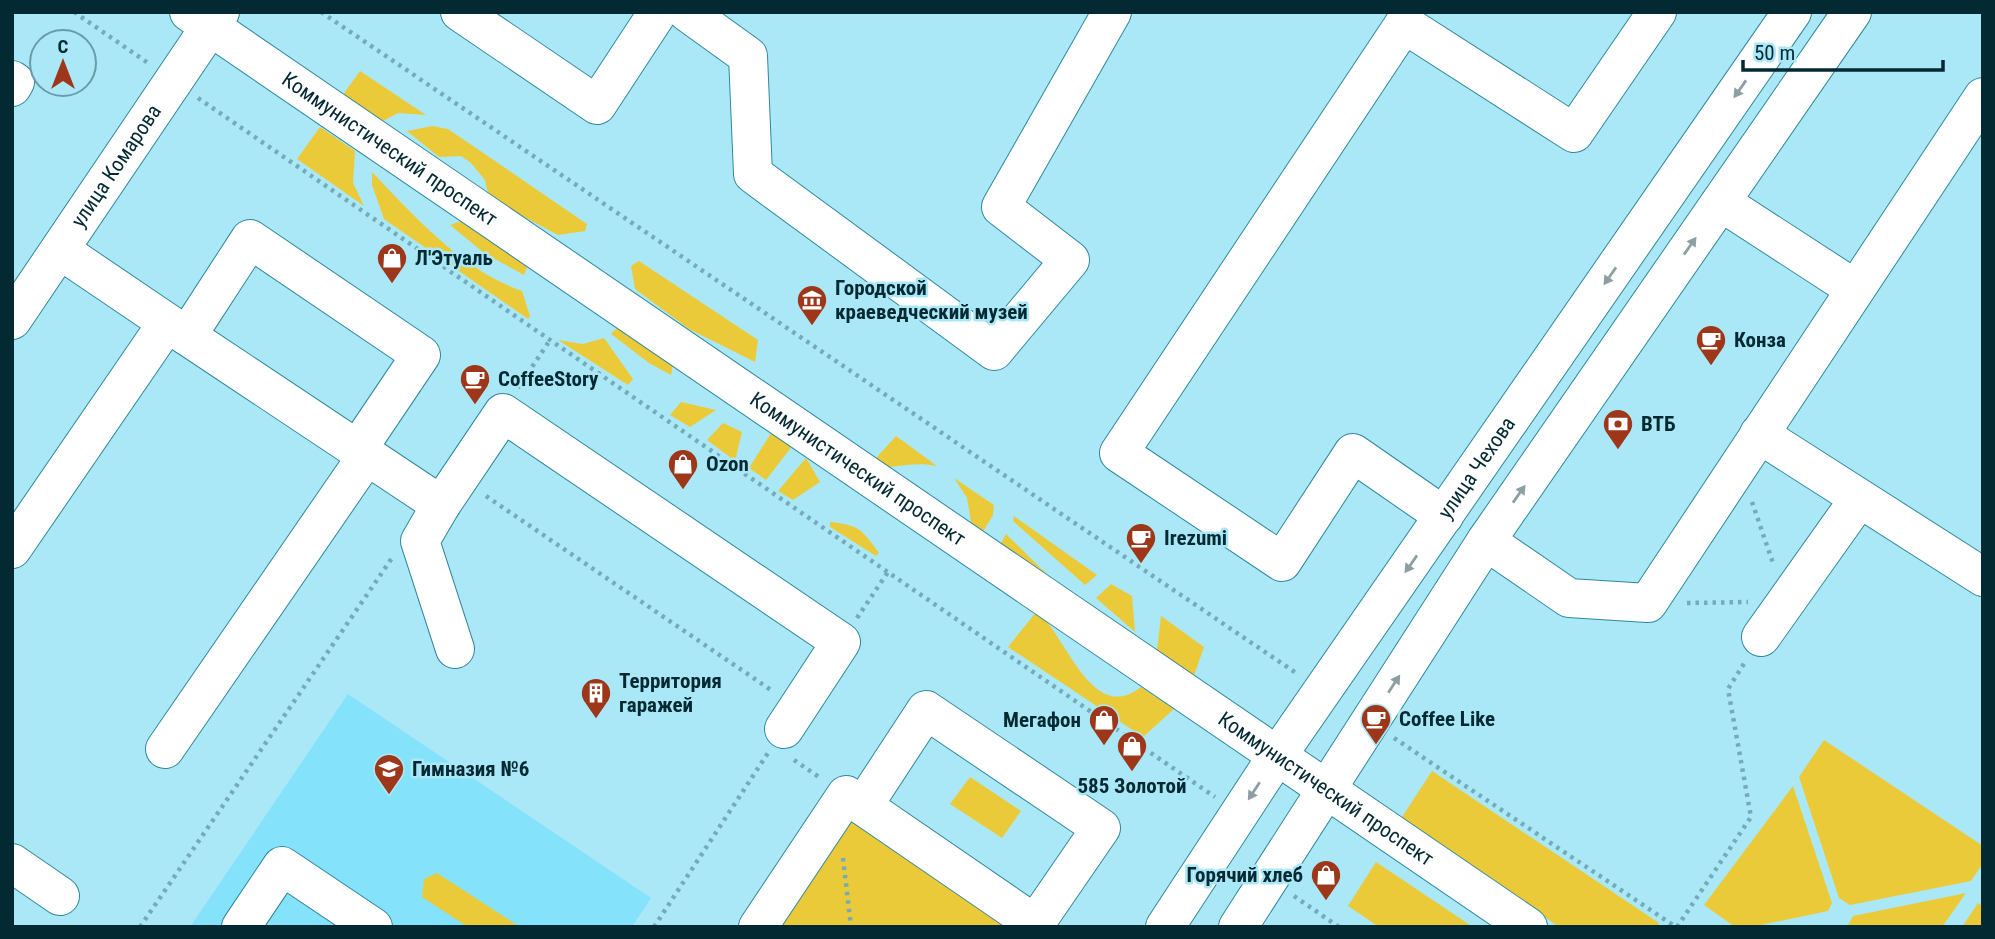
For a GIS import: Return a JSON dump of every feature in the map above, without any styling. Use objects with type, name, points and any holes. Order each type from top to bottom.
[{"type":"street","points":[[460,12],[597,105],[658,12]]},
{"type":"street","points":[[687,12],[748,56],[753,174],[994,351],[1070,260],[1001,206],[1112,12]]},
{"type":"street","points":[[1444,516],[1353,453],[1282,562],[1119,453],[1400,18],[1574,133],[1657,12]]},
{"type":"street","name":"улица Чехова","points":[[1165,927],[1277,756],[1792,12]]},
{"type":"street","points":[[1238,927],[1281,876],[1326,789],[1486,541],[1852,12]]},
{"type":"street","name":"улица Комарова","points":[[17,304],[60,250],[174,81],[206,17]]},
{"type":"street","name":"Коммунистический проспект","points":[[206,17],[1528,927]]},
{"type":"street","points":[[12,80],[15,82],[12,87]]},
{"type":"street","points":[[1486,541],[1569,598],[1648,603],[1983,97]]},
{"type":"street","points":[[1721,202],[1855,289]]},
{"type":"street","points":[[12,549],[177,330],[250,239],[421,355],[362,453],[166,748]]},
{"type":"street","points":[[60,250],[362,453],[450,492]]},
{"type":"street","points":[[455,649],[419,541],[503,413],[841,642],[785,728]]},
{"type":"street","points":[[1749,449],[1859,499],[1983,577]]},
{"type":"street","points":[[1760,637],[1859,499]]},
{"type":"street","points":[[1321,695],[1368,726]]},
{"type":"street","points":[[758,927],[848,804],[926,710],[1101,828],[1037,925],[848,804]]},
{"type":"street","points":[[1234,821],[1281,876]]},
{"type":"street","points":[[12,863],[60,896]]},
{"type":"street","points":[[241,927],[282,866],[373,927]]},
{"type":"path","points":[[74,12],[888,572],[1234,821]]},
{"type":"path","points":[[321,12],[1321,695]]},
{"type":"path","points":[[503,413],[550,340]]},
{"type":"path","points":[[1648,603],[1786,601],[1749,449]]},
{"type":"path","points":[[450,492],[785,728],[848,804],[851,927]]},
{"type":"path","points":[[140,927],[393,558]]},
{"type":"path","points":[[841,642],[888,572]]},
{"type":"path","points":[[1368,726],[1676,927],[1751,817],[1728,689],[1760,637]]},
{"type":"path","points":[[654,927],[785,728]]},
{"type":"path","points":[[1281,876],[1339,927]]},
{"type":"shaded area","points":[[360,71],[426,115],[398,113],[368,129],[334,107]]},
{"type":"shaded area","points":[[432,126],[448,129],[587,224],[585,231],[558,235],[489,198],[485,180],[471,163],[461,156],[439,157],[407,131]]},
{"type":"shaded area","points":[[320,127],[355,151],[353,183],[364,206],[297,159]]},
{"type":"shaded area","points":[[372,172],[423,224],[460,256],[500,282],[522,291],[530,316],[528,319],[384,219],[372,185]]},
{"type":"shaded area","points":[[479,215],[530,260],[524,275],[484,253],[450,225]]},
{"type":"shaded area","points":[[639,261],[758,340],[755,362],[689,329],[635,289],[631,266]]},
{"type":"shaded area","points":[[625,319],[677,343],[671,375],[649,363],[611,334]]},
{"type":"shaded area","points":[[604,338],[633,379],[628,385],[558,340],[583,344]]},
{"type":"shaded area","points":[[681,402],[716,410],[690,427],[670,415]]},
{"type":"shaded area","points":[[723,423],[742,432],[735,461],[707,440]]},
{"type":"shaded area","points":[[773,430],[793,445],[766,480],[749,468]]},
{"type":"shaded area","points":[[896,436],[937,466],[919,464],[866,469]]},
{"type":"shaded area","points":[[806,458],[820,482],[793,500],[778,491]]},
{"type":"shaded area","points":[[954,478],[994,505],[993,515],[975,545],[967,498]]},
{"type":"shaded area","points":[[1014,516],[1097,575],[1085,585],[1013,521]]},
{"type":"shaded area","points":[[830,522],[859,530],[879,553],[876,556],[830,527]]},
{"type":"shaded area","points":[[1006,534],[1072,599],[994,556]]},
{"type":"shaded area","points":[[1111,584],[1132,596],[1135,632],[1096,598]]},
{"type":"shaded area","points":[[1037,611],[1094,686],[1108,695],[1124,696],[1141,687],[1174,709],[1143,737],[1008,647]]},
{"type":"shaded area","points":[[1161,616],[1204,647],[1189,690],[1155,667]]},
{"type":"shaded area","name":"Гимназия №6","points":[[348,694],[651,898],[632,927],[190,927]]},
{"type":"shaded area","points":[[1824,740],[1983,846],[1983,863],[1971,881],[1850,905],[1839,898],[1799,777]]},
{"type":"shaded area","points":[[1432,771],[1659,923],[1657,927],[1559,927],[1402,817]]},
{"type":"shaded area","points":[[970,777],[1021,811],[1002,838],[950,804]]},
{"type":"shaded area","points":[[1793,786],[1832,903],[1828,911],[1751,927],[1735,927],[1704,905]]},
{"type":"shaded area","points":[[849,800],[1030,927],[763,927]]},
{"type":"shaded area","points":[[1376,862],[1473,927],[1379,927],[1348,906]]},
{"type":"shaded area","points":[[437,873],[520,927],[468,927],[422,897],[424,879]]},
{"type":"shaded area","points":[[1966,893],[1942,927],[1847,927],[1853,916]]},
{"type":"shaded area","points":[[1978,903],[1983,906],[1983,926],[1962,927]]},
{"type":"place","name":"Л'Этуаль","points":[[392,285]]},
{"type":"place","name":"Городской краеведческий музей","points":[[812,327]]},
{"type":"place","name":"Конза","points":[[1711,367]]},
{"type":"place","name":"CoffeeStory","points":[[475,406]]},
{"type":"place","name":"ВТБ","points":[[1618,451]]},
{"type":"place","name":"Ozon","points":[[683,491]]},
{"type":"place","name":"Irezumi","points":[[1141,565]]},
{"type":"place","name":"Территория гаражей","points":[[596,720]]},
{"type":"place","name":"Coffee Like","points":[[1376,746]]},
{"type":"place","name":"Мегафон","points":[[1104,747]]},
{"type":"place","name":"585 Золотой","points":[[1132,773]]},
{"type":"place","name":"Гимназия №6","points":[[389,796]]},
{"type":"place","name":"Горячий хлеб","points":[[1326,902]]}]
